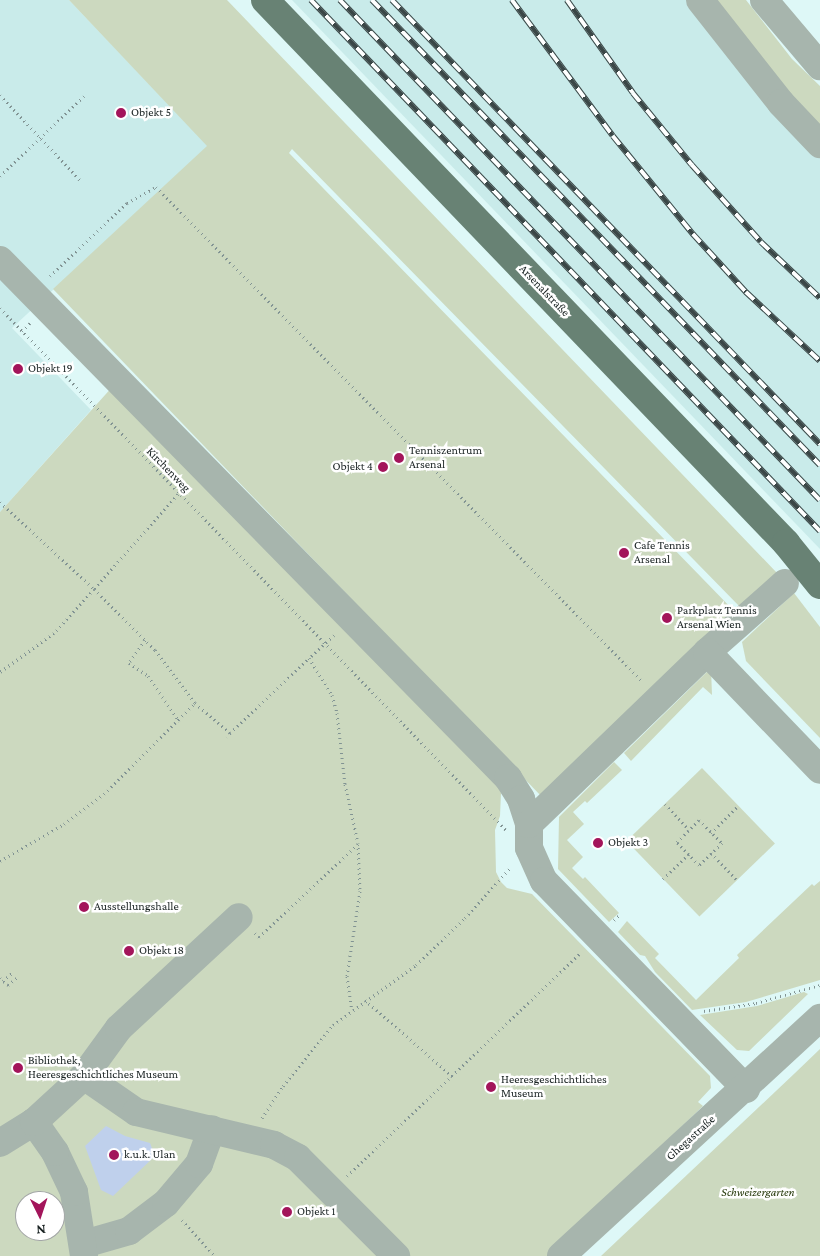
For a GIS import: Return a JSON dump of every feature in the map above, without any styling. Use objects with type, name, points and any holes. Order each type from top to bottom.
[{"type":"main road","name":"Arsenalstraße","points":[[265,0],[786,543],[820,585]]},
{"type":"street","points":[[700,0],[781,103],[820,144]]},
{"type":"street","points":[[764,0],[820,66]]},
{"type":"street","points":[[0,260],[508,778],[521,799],[529,836],[544,881],[746,1089]]},
{"type":"street","points":[[529,836],[716,638],[785,583]]},
{"type":"street","points":[[716,638],[820,770]]},
{"type":"street","points":[[0,1142],[34,1122],[84,1076],[119,1028],[240,917]]},
{"type":"street","name":"Ghegastraße","points":[[561,1256],[746,1089],[820,1018]]},
{"type":"street","points":[[84,1076],[136,1112],[274,1145],[298,1158],[396,1256]]},
{"type":"street","points":[[34,1122],[66,1170],[78,1205],[84,1250],[129,1231],[166,1203],[199,1164],[212,1129]]},
{"type":"path","points":[[0,95],[81,181]]},
{"type":"path","points":[[0,176],[84,96]]},
{"type":"path","points":[[22,331],[39,313],[48,278],[127,203],[156,188],[659,699]]},
{"type":"path","name":"Kirchenweg","points":[[0,308],[495,821],[529,836]]},
{"type":"path","points":[[0,672],[54,633],[178,494]]},
{"type":"path","points":[[0,502],[94,588],[145,640],[195,703],[230,733]]},
{"type":"path","points":[[145,640],[129,663],[148,676],[179,721]]},
{"type":"path","points":[[227,737],[324,645]]},
{"type":"path","points":[[309,658],[332,696],[337,713],[345,784],[358,843],[360,891],[347,976],[352,1010]]},
{"type":"path","points":[[0,861],[64,824],[104,794],[195,703]]},
{"type":"path","points":[[665,804],[689,830]]},
{"type":"path","points":[[711,832],[738,806]]},
{"type":"path","points":[[699,820],[711,832],[722,843],[699,864],[677,842],[699,820]]},
{"type":"path","points":[[252,1139],[283,1086],[333,1025],[432,950],[529,836]]},
{"type":"path","points":[[240,917],[259,937],[358,843]]},
{"type":"path","points":[[711,853],[737,880]]},
{"type":"path","points":[[664,879],[689,854]]},
{"type":"path","points":[[333,1191],[597,936]]},
{"type":"path","points":[[13,972],[2,980],[8,985],[18,977]]},
{"type":"path","points":[[700,1012],[756,1004],[820,985]]},
{"type":"path","points":[[365,1000],[452,1076]]},
{"type":"path","points":[[166,1203],[214,1255]]},
{"type":"shaded area","points":[[0,0],[69,0],[208,146],[12,328],[91,410],[0,512]]},
{"type":"shaded area","points":[[292,0],[692,0],[820,153],[820,549]]},
{"type":"shaded area","points":[[106,1126],[125,1136],[150,1143],[155,1156],[113,1196],[101,1190],[85,1146]]},
{"type":"green space","name":"Tenniszentrum Arsenal","points":[[69,0],[227,0],[777,573],[741,608],[292,149],[289,153],[736,613],[542,797],[53,289],[207,146]]},
{"type":"green space","points":[[706,0],[746,0],[792,59],[820,86],[820,136]]},
{"type":"green space","points":[[114,385],[496,780],[501,793],[500,816],[495,830],[496,872],[501,882],[507,888],[532,894],[710,1076],[711,1088],[698,1102],[703,1106],[547,1256],[0,1256],[0,512]]},
{"type":"green space","points":[[794,593],[820,627],[820,738],[746,661],[742,642]]},
{"type":"green space","points":[[711,668],[712,695],[703,687],[631,761],[624,753]]},
{"type":"green space","points":[[614,762],[622,770],[587,803],[585,801],[573,812],[584,824],[567,840],[583,857],[572,868],[583,879],[585,877],[619,913],[609,922],[558,869],[559,817]]},
{"type":"green space","points":[[702,768],[775,844],[699,916],[626,841]]},
{"type":"green space","points":[[820,881],[820,980],[746,1002],[692,1010],[655,972],[645,956],[640,955],[618,932],[627,921],[659,954],[655,958],[696,1000],[739,958],[737,955],[812,884],[814,886]]},
{"type":"green space","points":[[804,992],[808,994],[749,1051],[737,1050],[700,1015],[757,1006]]},
{"type":"green space","name":"Schweizergarten","points":[[820,1049],[820,1256],[601,1256],[795,1073]]},
{"type":"railway","points":[[311,0],[820,531]]},
{"type":"railway","points":[[340,0],[820,500]]},
{"type":"railway","points":[[372,0],[820,465]]},
{"type":"railway","points":[[392,0],[820,444]]},
{"type":"railway","points":[[512,0],[613,136],[693,234],[746,292],[820,361]]},
{"type":"railway","points":[[567,0],[633,93],[692,165],[761,242],[820,298]]},
{"type":"place","name":"Objekt 5","points":[[121,113]]},
{"type":"place","name":"Objekt 19","points":[[18,369]]},
{"type":"place","name":"Tenniszentrum Arsenal","points":[[399,458]]},
{"type":"place","name":"Objekt 4","points":[[383,467]]},
{"type":"place","name":"Cafe Tennis Arsenal","points":[[624,553]]},
{"type":"place","name":"Parkplatz Tennis Arsenal Wien","points":[[667,618]]},
{"type":"place","name":"Objekt 3","points":[[598,843]]},
{"type":"place","name":"Ausstellungshalle","points":[[84,907]]},
{"type":"place","name":"Objekt 18","points":[[129,951]]},
{"type":"place","name":"Bibliothek, Heeresgeschichtliches Museum","points":[[18,1068]]},
{"type":"place","name":"Heeresgeschichtliches Museum","points":[[491,1087]]},
{"type":"place","name":"k.u.k. Ulan","points":[[114,1155]]},
{"type":"place","name":"Objekt 1","points":[[287,1212]]}]
